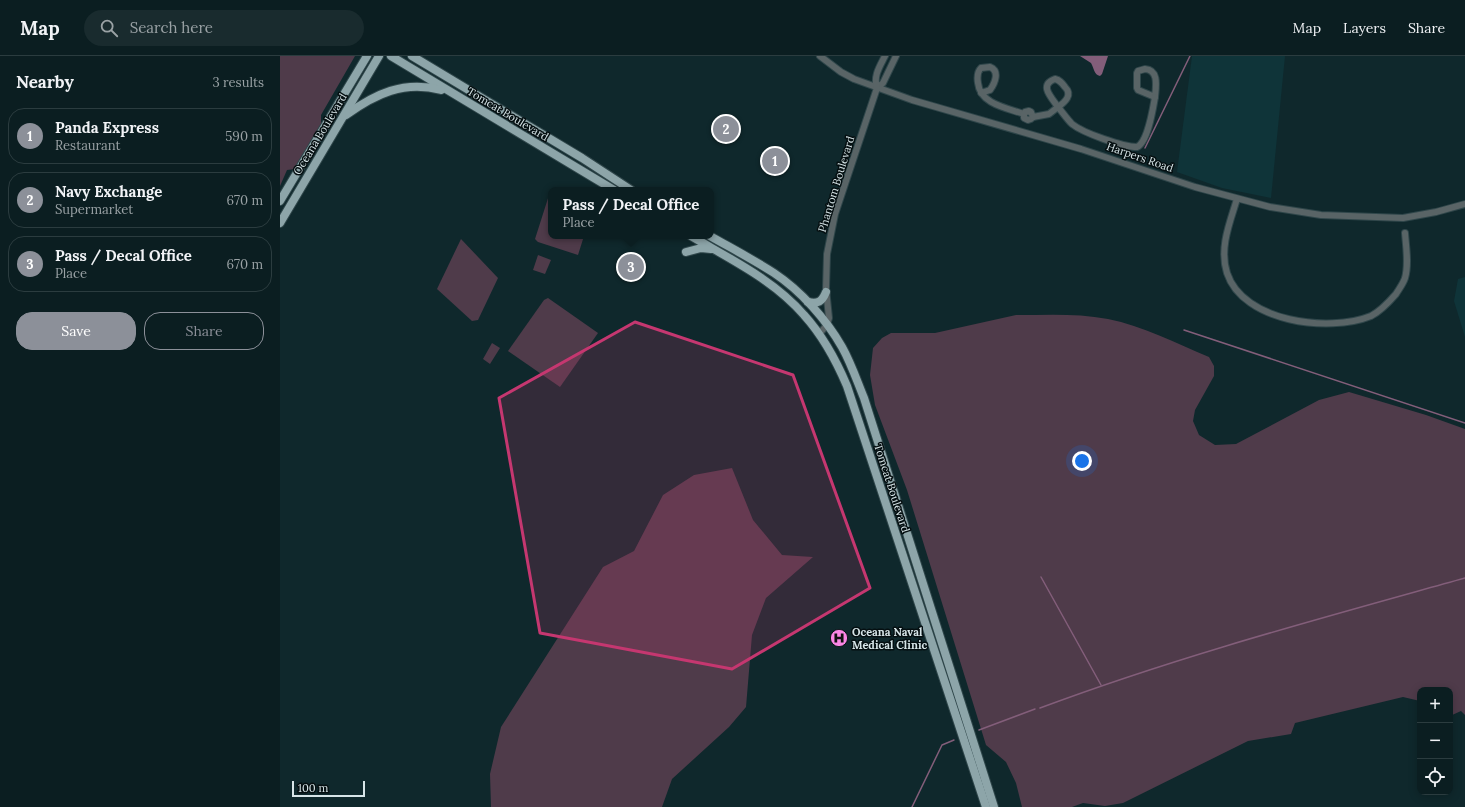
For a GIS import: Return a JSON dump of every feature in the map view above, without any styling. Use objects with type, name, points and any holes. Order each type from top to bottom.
[{"type":"main road","name":"Oceana Boulevard","points":[[280,201],[367,56]]},
{"type":"main road","name":"Oceana Boulevard","points":[[280,223],[379,56]]},
{"type":"main road","name":"Tomcat Boulevard","points":[[391,56],[609,187]]},
{"type":"main road","name":"Tomcat Boulevard","points":[[412,56],[582,158],[626,187]]},
{"type":"main road","points":[[416,56],[432,68]]},
{"type":"main road","points":[[343,116],[363,102],[377,95],[405,87],[427,87],[452,93]]},
{"type":"main road","points":[[591,176],[604,187]]},
{"type":"main road","name":"Tomcat Boulevard","points":[[714,238],[774,273],[793,288],[808,302],[827,325],[843,349],[864,398],[994,807]]},
{"type":"main road","name":"Tomcat Boulevard","points":[[696,239],[776,288],[804,314],[830,349],[847,386],[986,807]]},
{"type":"main road","points":[[686,252],[701,248],[714,250]]},
{"type":"main road","points":[[808,302],[816,304],[821,302],[826,292]]},
{"type":"street","name":"Harpers Road","points":[[820,56],[841,72],[877,88],[1024,131],[1130,164],[1195,187],[1237,199],[1295,212],[1333,216],[1386,218],[1403,218],[1436,212],[1465,204]]},
{"type":"street","name":"Phantom Boulevard","points":[[877,88],[875,82],[876,76],[885,56]]},
{"type":"street","name":"Phantom Boulevard","points":[[827,325],[829,318],[826,292],[827,254],[835,214],[877,88],[883,83],[896,56]]},
{"type":"street","points":[[981,93],[988,100],[1028,117],[1049,114],[1058,107],[1068,120],[1083,131],[1137,147],[1142,143],[1145,137],[1155,97],[1154,73],[1148,69],[1138,71],[1138,90],[1155,97]]},
{"type":"street","points":[[1024,131],[1028,117]]},
{"type":"street","points":[[1237,199],[1224,244],[1224,260],[1229,278],[1242,297],[1252,305],[1264,312],[1289,319],[1313,323],[1334,323],[1372,316],[1379,311],[1389,302],[1405,279],[1407,264],[1404,233]]},
{"type":"street","points":[[819,334],[827,325]]},
{"type":"highlighted area","points":[[635,322],[793,375],[870,588],[732,669],[540,633],[499,398]]},
{"type":"shaded area","points":[[280,56],[355,56],[321,115],[321,125],[295,169],[287,170],[280,186]]},
{"type":"shaded area","points":[[1080,56],[1108,56],[1102,74],[1100,76],[1096,74],[1091,63]]},
{"type":"shaded area","points":[[1192,56],[1285,56],[1271,198],[1222,188],[1177,172]]},
{"type":"shaded area","points":[[548,198],[548,239],[583,239],[578,255],[538,242],[535,239]]},
{"type":"shaded area","points":[[461,239],[498,278],[478,320],[472,321],[437,289]]},
{"type":"shaded area","points":[[538,255],[551,260],[545,274],[533,270]]},
{"type":"shaded area","points":[[1465,277],[1465,337],[1454,301],[1458,279]]},
{"type":"shaded area","points":[[548,298],[598,333],[560,387],[508,351],[544,300]]},
{"type":"shaded area","points":[[1016,315],[1074,315],[1097,317],[1121,322],[1147,330],[1209,357],[1214,366],[1214,376],[1195,410],[1193,421],[1199,435],[1215,445],[1236,444],[1319,400],[1349,392],[1426,415],[1465,429],[1465,715],[1461,711],[1453,715],[1453,687],[1417,687],[1417,700],[1403,697],[1295,723],[1291,734],[1248,741],[1123,803],[1105,806],[1083,803],[1072,807],[1022,807],[1016,783],[1006,762],[986,745],[907,490],[875,405],[870,375],[873,348],[882,338],[891,333],[935,333]]},
{"type":"shaded area","points":[[492,343],[500,348],[490,364],[483,359]]},
{"type":"shaded area","points":[[732,468],[753,520],[782,555],[813,557],[766,598],[752,635],[746,707],[729,727],[672,779],[662,807],[491,807],[490,774],[501,727],[603,567],[634,551],[663,495],[694,475]]},
{"type":"waterway","points":[[1145,148],[1190,56]]},
{"type":"waterway","points":[[1184,330],[1465,423]]},
{"type":"waterway","points":[[1041,577],[1101,685]]},
{"type":"waterway","points":[[1040,708],[1145,671],[1304,623],[1465,578]]},
{"type":"waterway","points":[[979,730],[1035,709]]},
{"type":"waterway","points":[[912,807],[942,745],[954,740]]},
{"type":"place","name":"Navy Exchange","points":[[726,129]]},
{"type":"place","name":"Panda Express","points":[[775,161]]},
{"type":"place","name":"Pass / Decal Office","points":[[631,267]]},
{"type":"place","name":"Oceana Naval Medical Clinic","points":[[839,638]]}]
